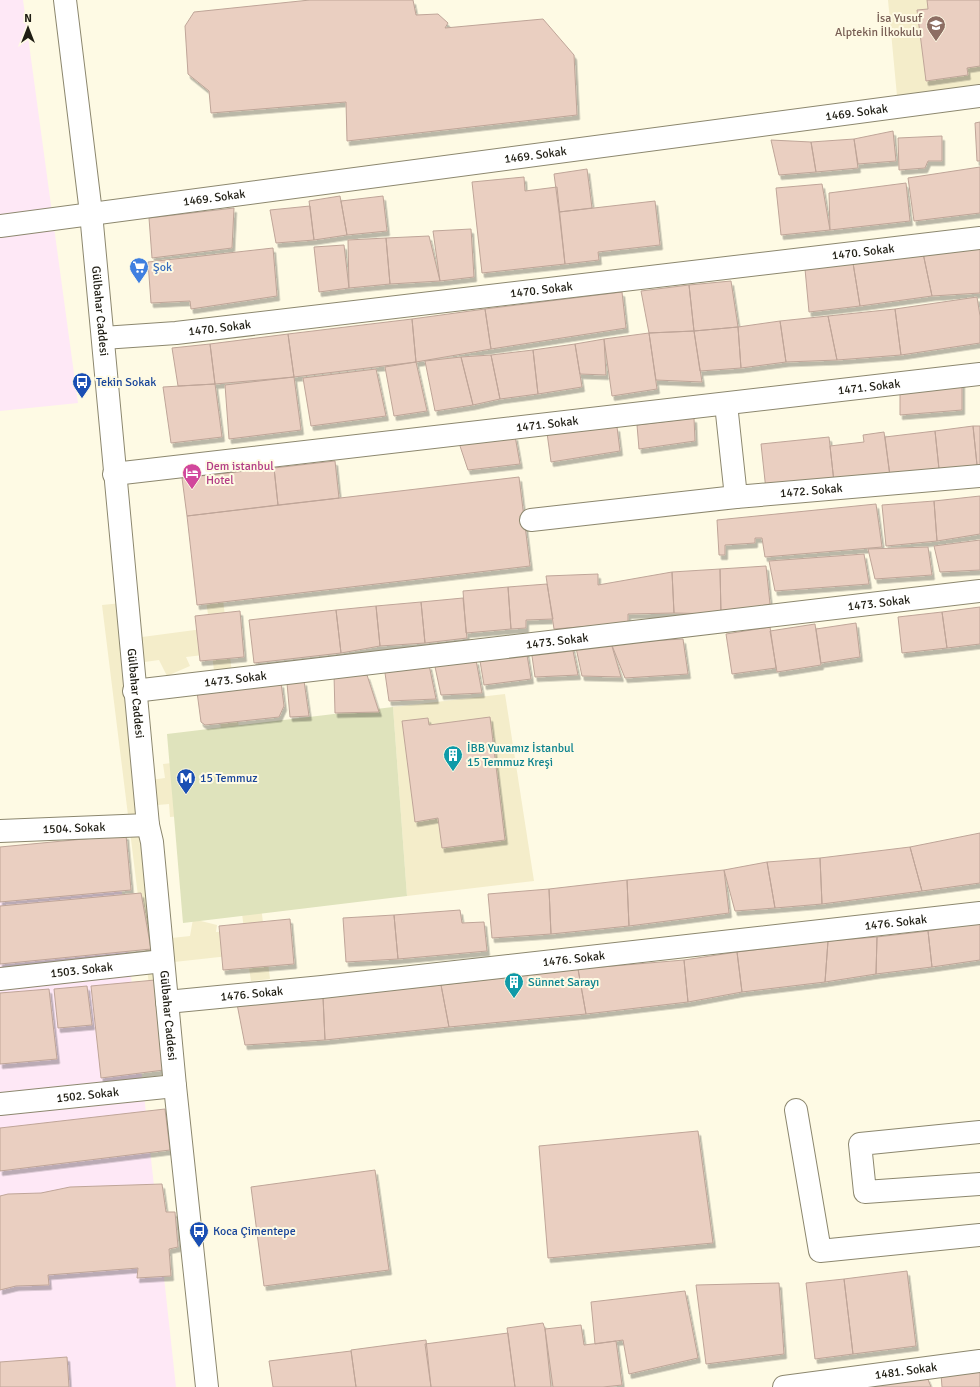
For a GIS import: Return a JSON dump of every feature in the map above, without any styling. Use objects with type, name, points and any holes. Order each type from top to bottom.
[{"type":"street","name":"Gülbahar Caddesi","points":[[65,0],[91,214],[134,691],[148,825],[152,842],[175,1086],[207,1387]]},
{"type":"street","name":"1469. Sokak","points":[[0,226],[980,96]]},
{"type":"street","name":"1470. Sokak","points":[[103,338],[200,330],[980,238]]},
{"type":"street","name":"1471. Sokak","points":[[114,474],[980,374]]},
{"type":"street","points":[[726,404],[736,497]]},
{"type":"street","name":"1472. Sokak","points":[[531,520],[736,497],[980,476]]},
{"type":"street","name":"1473. Sokak","points":[[134,691],[980,591]]},
{"type":"street","name":"1504. Sokak","points":[[0,831],[148,825]]},
{"type":"street","name":"1476. Sokak","points":[[167,1002],[322,987],[980,913]]},
{"type":"street","name":"1503. Sokak","points":[[0,979],[163,961]]},
{"type":"street","name":"1502. Sokak","points":[[0,1104],[175,1086]]},
{"type":"street","points":[[796,1110],[820,1250],[980,1235]]},
{"type":"street","points":[[980,1132],[860,1144],[865,1192],[980,1184]]},
{"type":"street","name":"1481. Sokak","points":[[784,1387],[980,1361]]},
{"type":"shaded area","points":[[0,0],[23,0],[78,403],[0,411]]},
{"type":"shaded area","name":"İsa Yusuf Alptekin İlkokulu","points":[[888,0],[980,0],[980,84],[897,96]]},
{"type":"shaded area","points":[[222,592],[270,979],[251,981],[247,954],[165,963],[150,993],[102,605],[122,603],[127,639],[210,628],[205,594]],"holes":[[[212,654],[226,771],[191,761],[163,764],[165,778],[143,781],[130,664],[159,660],[167,676],[190,666],[186,657]],[[228,796],[244,930],[216,932],[217,925],[193,919],[190,936],[162,939],[147,806],[169,804],[170,817],[194,815]]]},
{"type":"shaded area","points":[[505,694],[534,881],[407,896],[393,707]]},
{"type":"shaded area","points":[[117,848],[176,1387],[0,1387],[0,852]]},
{"type":"green space","points":[[393,707],[407,896],[183,923],[167,734]]},
{"type":"building","points":[[310,0],[413,0],[416,15],[438,14],[448,23],[445,28],[543,19],[574,55],[577,115],[347,141],[346,102],[211,113],[209,91],[188,74],[185,26],[194,12]]},
{"type":"building","points":[[927,0],[980,0],[980,66],[967,68],[968,75],[926,81],[917,10],[928,9]]},
{"type":"building","points":[[980,122],[980,161],[977,161],[975,123]]},
{"type":"building","points":[[893,131],[896,161],[858,164],[854,139]]},
{"type":"building","points":[[942,136],[942,161],[928,161],[925,168],[899,170],[898,138]]},
{"type":"building","points":[[854,139],[858,168],[816,172],[811,142]]},
{"type":"building","points":[[771,140],[811,142],[816,172],[779,175]]},
{"type":"building","points":[[980,167],[980,213],[914,221],[908,178]]},
{"type":"building","points":[[587,169],[592,208],[559,212],[554,174]]},
{"type":"building","points":[[524,177],[525,191],[557,187],[565,264],[482,273],[472,182]]},
{"type":"building","points":[[906,183],[910,221],[830,230],[829,193]]},
{"type":"building","points":[[822,184],[830,230],[781,235],[776,188]]},
{"type":"building","points":[[340,196],[347,235],[314,240],[309,201]]},
{"type":"building","points":[[383,196],[387,231],[347,235],[341,201]]},
{"type":"building","points":[[655,201],[660,245],[598,252],[599,260],[565,264],[559,212]]},
{"type":"building","points":[[310,206],[314,240],[276,243],[270,210]]},
{"type":"building","points":[[234,208],[232,248],[152,258],[149,218]]},
{"type":"building","points":[[471,229],[474,277],[440,281],[433,231]]},
{"type":"building","points":[[429,236],[440,281],[390,284],[386,238]]},
{"type":"building","points":[[386,238],[390,284],[349,288],[348,240]]},
{"type":"building","points":[[344,245],[349,288],[319,292],[314,247]]},
{"type":"building","points":[[980,247],[980,293],[932,296],[923,253]]},
{"type":"building","points":[[273,248],[277,296],[191,309],[190,301],[151,303],[148,262]]},
{"type":"building","points":[[923,253],[932,296],[860,306],[853,263]]},
{"type":"building","points":[[853,263],[860,306],[809,312],[805,269]]},
{"type":"building","points":[[731,281],[738,327],[694,331],[689,285]]},
{"type":"building","points":[[689,285],[694,331],[649,333],[641,291]]},
{"type":"building","points":[[622,292],[626,328],[491,349],[485,309]]},
{"type":"building","points":[[977,297],[980,316],[980,343],[901,355],[895,309]]},
{"type":"building","points":[[485,309],[491,349],[416,362],[412,319]]},
{"type":"building","points":[[895,309],[901,355],[837,360],[828,316]]},
{"type":"building","points":[[828,316],[837,360],[786,362],[780,321]]},
{"type":"building","points":[[412,319],[416,362],[294,377],[288,334]]},
{"type":"building","points":[[780,321],[786,362],[741,368],[738,327]]},
{"type":"building","points":[[738,327],[741,368],[700,371],[694,331]]},
{"type":"building","points":[[694,331],[702,382],[656,380],[649,333]]},
{"type":"building","points":[[649,333],[657,389],[612,396],[604,339]]},
{"type":"building","points":[[288,334],[294,377],[215,384],[210,344]]},
{"type":"building","points":[[604,339],[606,375],[580,374],[575,344]]},
{"type":"building","points":[[210,344],[215,384],[178,386],[172,348]]},
{"type":"building","points":[[575,344],[582,387],[538,394],[533,350]]},
{"type":"building","points":[[533,350],[538,394],[500,399],[491,355]]},
{"type":"building","points":[[491,355],[500,399],[473,405],[461,357]]},
{"type":"building","points":[[461,357],[473,405],[435,411],[425,361]]},
{"type":"building","points":[[416,362],[427,411],[394,416],[385,367]]},
{"type":"building","points":[[376,369],[386,416],[311,426],[303,378]]},
{"type":"building","points":[[294,377],[301,430],[229,439],[225,385]]},
{"type":"building","points":[[962,382],[962,410],[900,415],[900,388]]},
{"type":"building","points":[[215,384],[222,437],[171,443],[163,387]]},
{"type":"building","points":[[694,418],[695,441],[639,449],[637,425]]},
{"type":"building","points":[[973,426],[977,465],[939,469],[935,431]]},
{"type":"building","points":[[973,426],[980,426],[980,465],[977,465]]},
{"type":"building","points":[[617,427],[620,451],[551,462],[547,433]]},
{"type":"building","points":[[935,431],[939,469],[890,476],[885,437]]},
{"type":"building","points":[[884,432],[890,476],[834,482],[830,446],[864,442],[863,435]]},
{"type":"building","points":[[515,436],[520,464],[468,470],[458,440]]},
{"type":"building","points":[[829,437],[834,482],[766,490],[761,444]]},
{"type":"building","points":[[335,461],[339,498],[278,505],[274,468]]},
{"type":"building","points":[[274,468],[278,505],[187,516],[182,478]]},
{"type":"building","points":[[519,477],[530,566],[197,605],[187,516]]},
{"type":"building","points":[[980,496],[980,534],[937,541],[934,501]]},
{"type":"building","points":[[934,501],[937,541],[886,546],[882,505]]},
{"type":"building","points":[[876,504],[882,547],[765,557],[762,538],[755,538],[755,543],[725,545],[725,555],[719,555],[717,520]]},
{"type":"building","points":[[980,540],[980,570],[940,572],[934,546]]},
{"type":"building","points":[[928,547],[932,575],[875,579],[868,549]]},
{"type":"building","points":[[864,554],[869,584],[775,591],[769,561]]},
{"type":"building","points":[[766,566],[770,604],[721,614],[720,569]]},
{"type":"building","points":[[720,569],[721,614],[674,613],[672,572]]},
{"type":"building","points":[[672,572],[674,613],[628,614],[628,623],[554,629],[546,576],[598,574],[598,585]]},
{"type":"building","points":[[547,584],[553,619],[526,620],[526,628],[511,629],[508,587]]},
{"type":"building","points":[[508,587],[511,629],[466,633],[463,591]]},
{"type":"building","points":[[463,598],[467,638],[425,643],[421,602]]},
{"type":"building","points":[[421,602],[425,643],[380,646],[376,606]]},
{"type":"building","points":[[376,606],[380,646],[341,653],[336,610]]},
{"type":"building","points":[[980,607],[980,644],[947,648],[942,612]]},
{"type":"building","points":[[336,610],[341,653],[254,663],[249,620]]},
{"type":"building","points":[[240,611],[244,657],[200,661],[195,616]]},
{"type":"building","points":[[942,612],[947,648],[902,653],[898,617]]},
{"type":"building","points":[[856,623],[860,657],[821,663],[816,629]]},
{"type":"building","points":[[815,624],[821,665],[777,672],[770,631]]},
{"type":"building","points":[[770,627],[776,668],[732,674],[726,634]]},
{"type":"building","points":[[683,639],[688,674],[625,678],[611,643]]},
{"type":"building","points":[[575,643],[611,643],[621,677],[582,676]]},
{"type":"building","points":[[572,646],[578,675],[535,677],[531,649]]},
{"type":"building","points":[[526,649],[531,679],[484,685],[479,655]]},
{"type":"building","points":[[476,660],[482,693],[441,695],[434,662]]},
{"type":"building","points":[[429,665],[436,699],[389,701],[384,666]]},
{"type":"building","points":[[334,675],[367,675],[379,712],[335,713]]},
{"type":"building","points":[[304,681],[309,716],[290,717],[287,683]]},
{"type":"building","points":[[281,683],[284,706],[279,717],[205,725],[201,722],[197,692]]},
{"type":"building","name":"İBB Yuvamız İstanbul 15 Temmuz Kreşi","points":[[490,717],[505,840],[442,848],[438,818],[415,822],[402,721],[428,718],[429,725]]},
{"type":"building","points":[[980,833],[980,883],[922,891],[910,847]]},
{"type":"building","points":[[126,835],[131,890],[0,902],[0,847]]},
{"type":"building","points":[[910,847],[922,891],[822,904],[820,858]]},
{"type":"building","points":[[820,858],[822,904],[775,908],[767,862]]},
{"type":"building","points":[[767,862],[775,908],[735,911],[724,870]]},
{"type":"building","points":[[724,870],[729,913],[629,926],[627,880]]},
{"type":"building","points":[[627,880],[629,926],[551,934],[549,889]]},
{"type":"building","points":[[549,889],[551,934],[492,938],[488,894]]},
{"type":"building","points":[[141,893],[151,949],[0,964],[0,906]]},
{"type":"building","points":[[460,910],[462,923],[484,922],[487,951],[398,959],[394,915]]},
{"type":"building","points":[[394,915],[398,959],[346,962],[343,918]]},
{"type":"building","points":[[290,919],[294,964],[223,970],[219,926]]},
{"type":"building","points":[[980,922],[980,960],[932,967],[928,931]]},
{"type":"building","points":[[928,931],[932,967],[876,974],[877,937]]},
{"type":"building","points":[[877,937],[876,974],[825,982],[828,941]]},
{"type":"building","points":[[828,941],[825,982],[742,992],[737,952]]},
{"type":"building","points":[[737,952],[742,992],[688,1002],[684,960]]},
{"type":"building","points":[[684,960],[688,1002],[586,1014],[578,969]]},
{"type":"building","name":"Sünnet Sarayı","points":[[578,969],[586,1014],[449,1027],[441,985]]},
{"type":"building","points":[[155,980],[164,1070],[101,1078],[91,986]]},
{"type":"building","points":[[441,985],[449,1027],[325,1040],[323,997]]},
{"type":"building","points":[[87,986],[92,1025],[58,1028],[54,989]]},
{"type":"building","points":[[49,989],[57,1059],[0,1064],[0,993]]},
{"type":"building","points":[[323,997],[325,1040],[245,1045],[237,1004]]},
{"type":"building","points":[[165,1109],[170,1150],[0,1171],[0,1128]]},
{"type":"building","points":[[698,1131],[713,1243],[548,1258],[539,1146]]},
{"type":"building","points":[[375,1170],[389,1270],[264,1286],[251,1187]]},
{"type":"building","points":[[162,1184],[166,1212],[175,1212],[178,1247],[169,1249],[171,1276],[137,1278],[138,1268],[48,1275],[49,1285],[16,1286],[0,1290],[0,1196],[8,1194],[41,1193],[70,1187]]},
{"type":"building","points":[[907,1271],[916,1346],[853,1354],[844,1279]]},
{"type":"building","points":[[844,1279],[853,1354],[815,1359],[806,1283]]},
{"type":"building","points":[[779,1283],[784,1354],[706,1364],[696,1285]]},
{"type":"building","points":[[685,1291],[698,1358],[629,1374],[623,1340],[595,1344],[591,1302]]},
{"type":"building","points":[[543,1323],[545,1329],[551,1387],[515,1387],[507,1328]]},
{"type":"building","points":[[581,1325],[584,1345],[616,1341],[622,1385],[603,1387],[553,1387],[545,1329]]},
{"type":"building","points":[[508,1333],[515,1387],[431,1387],[425,1344]]},
{"type":"building","points":[[426,1340],[431,1387],[356,1387],[351,1350]]},
{"type":"building","points":[[351,1351],[356,1387],[273,1387],[269,1361]]},
{"type":"building","points":[[67,1357],[69,1387],[0,1387],[0,1362]]},
{"type":"building","points":[[980,1368],[980,1387],[942,1387],[941,1374]]},
{"type":"building","points":[[927,1377],[931,1387],[870,1387]]},
{"type":"place","name":"İsa Yusuf Alptekin İlkokulu","points":[[936,42]]},
{"type":"place","name":"Şok","points":[[139,284]]},
{"type":"place","name":"Tekin Sokak","points":[[82,399]]},
{"type":"place","name":"Dem istanbul Hotel","points":[[192,490]]},
{"type":"place","name":"İBB Yuvamız İstanbul 15 Temmuz Kreşi","points":[[453,772]]},
{"type":"place","name":"15 Temmuz","points":[[186,795]]},
{"type":"place","name":"Sünnet Sarayı","points":[[514,999]]},
{"type":"place","name":"Koca Çimentepe","points":[[199,1248]]}]
